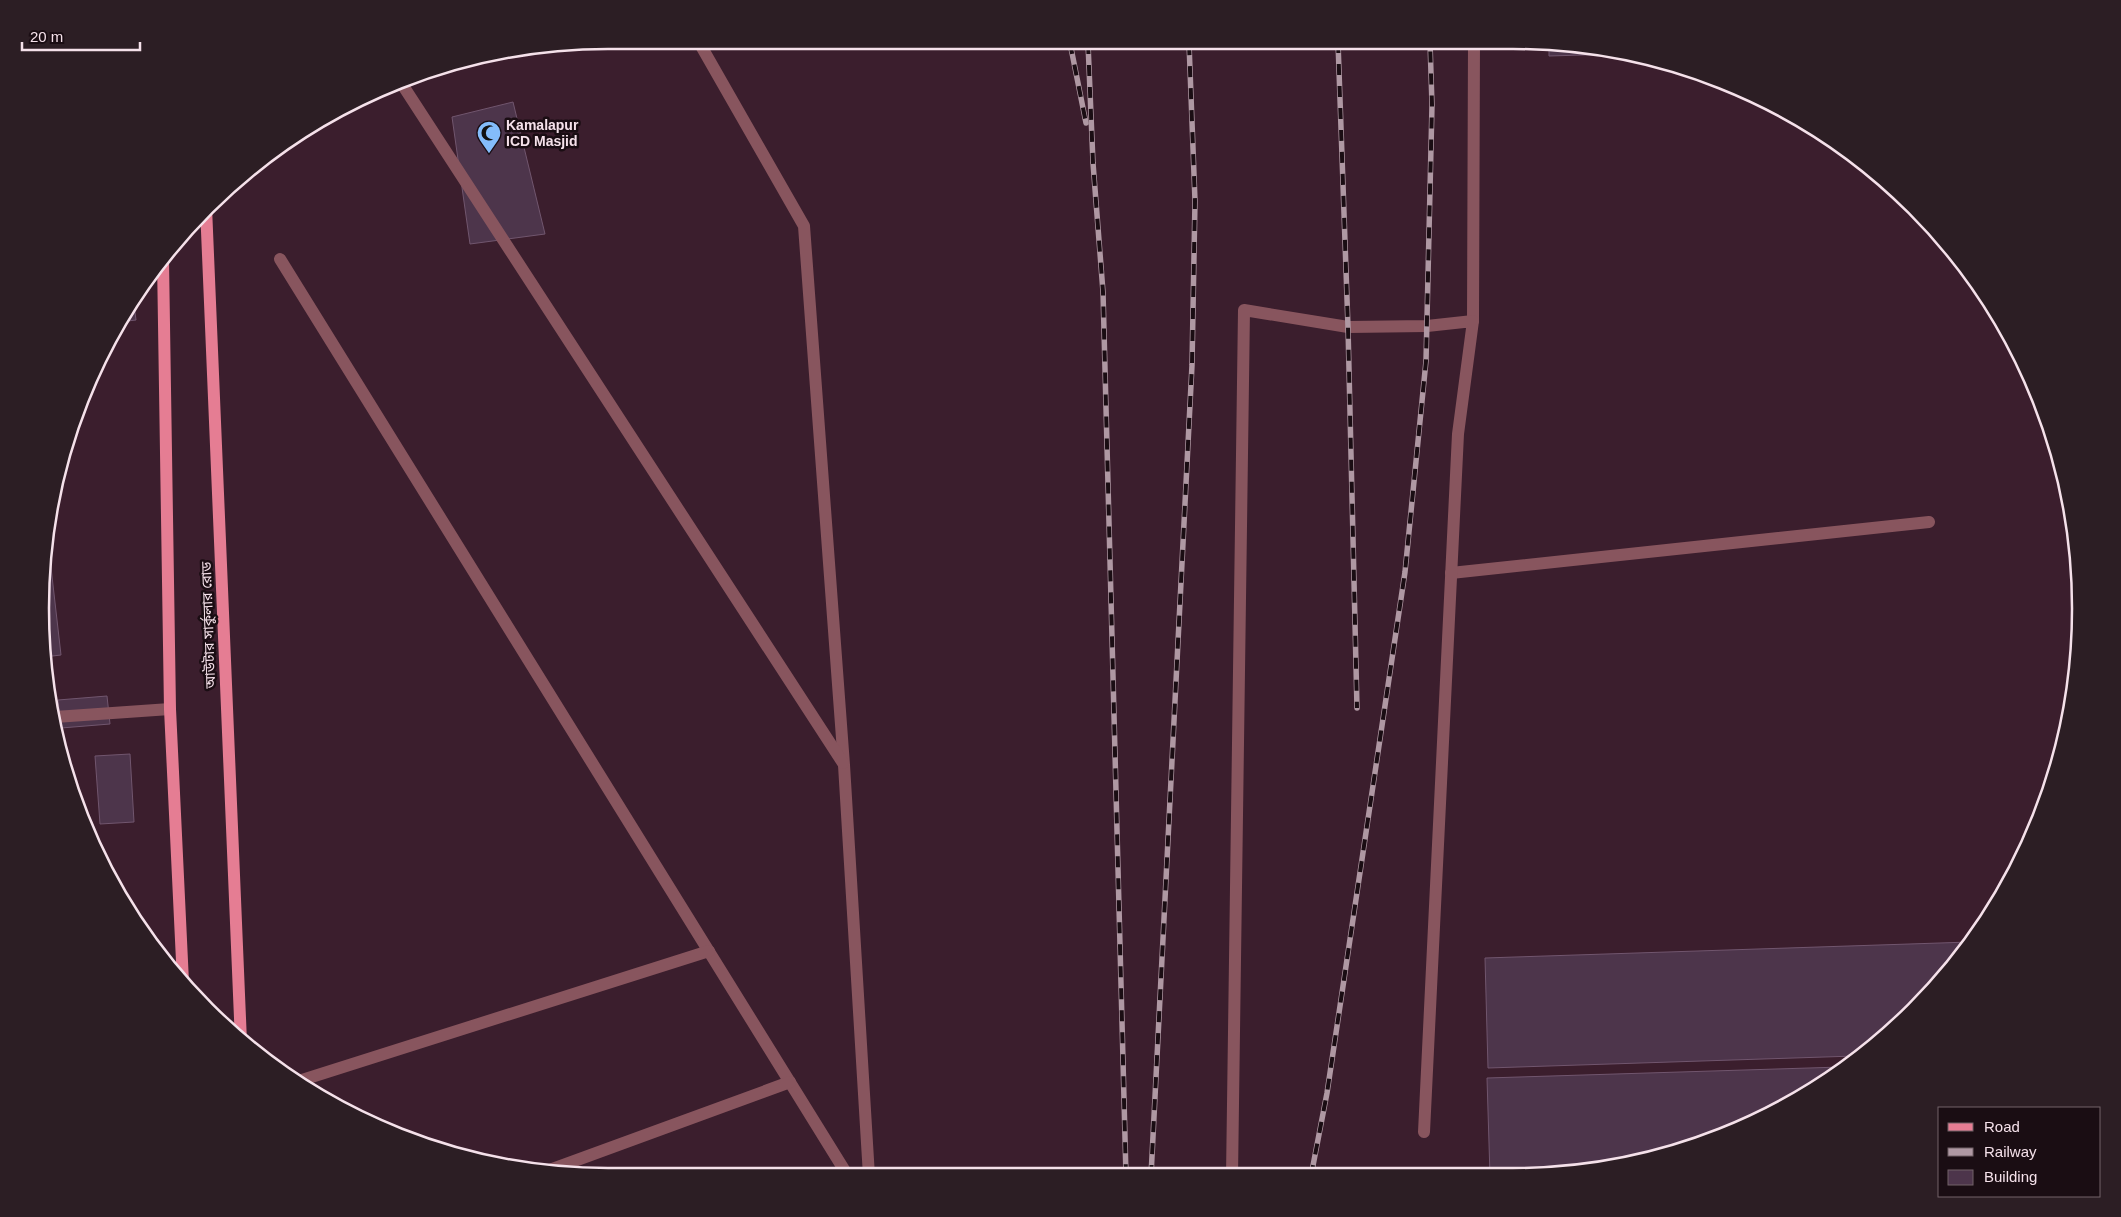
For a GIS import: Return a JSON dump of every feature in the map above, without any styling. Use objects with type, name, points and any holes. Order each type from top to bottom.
[{"type":"main road","name":"আউটার সার্কুলার রোড","points":[[207,220],[241,1030]]},
{"type":"main road","points":[[163,269],[170,709],[182,971]]},
{"type":"street","points":[[703,49],[804,226],[844,765],[869,1168]]},
{"type":"street","points":[[1424,1132],[1458,434],[1473,321],[1474,49]]},
{"type":"street","points":[[404,87],[844,765]]},
{"type":"street","points":[[280,259],[843,1168]]},
{"type":"street","points":[[1232,1168],[1244,310],[1348,327],[1427,326],[1473,321]]},
{"type":"street","points":[[1451,572],[1929,522]]},
{"type":"street","points":[[60,717],[170,709]]},
{"type":"street","points":[[306,1079],[709,951]]},
{"type":"street","points":[[561,1166],[790,1082]]},
{"type":"building","points":[[1549,50],[1591,55],[1549,56]]},
{"type":"building","points":[[513,102],[545,234],[470,244],[452,117]]},
{"type":"building","points":[[135,311],[136,320],[129,321]]},
{"type":"building","points":[[51,565],[61,655],[51,656],[49,608]]},
{"type":"building","points":[[107,696],[110,724],[62,728],[58,700]]},
{"type":"building","points":[[130,754],[134,822],[100,824],[95,756]]},
{"type":"building","points":[[1962,942],[1933,978],[1908,1004],[1882,1029],[1848,1056],[1488,1068],[1485,958]]},
{"type":"building","points":[[1833,1067],[1760,1111],[1692,1139],[1622,1157],[1549,1167],[1490,1168],[1487,1078]]},
{"type":"railway","points":[[1071,49],[1086,123]]},
{"type":"railway","points":[[1088,49],[1093,163],[1103,292],[1126,1168]]},
{"type":"railway","points":[[1151,1168],[1192,365],[1195,201],[1189,49]]},
{"type":"railway","points":[[1338,49],[1348,327],[1357,708]]},
{"type":"railway","points":[[1313,1168],[1327,1093],[1405,572],[1426,361],[1432,105],[1430,49]]},
{"type":"place","name":"Kamalapur ICD Masjid","points":[[489,154]]}]
